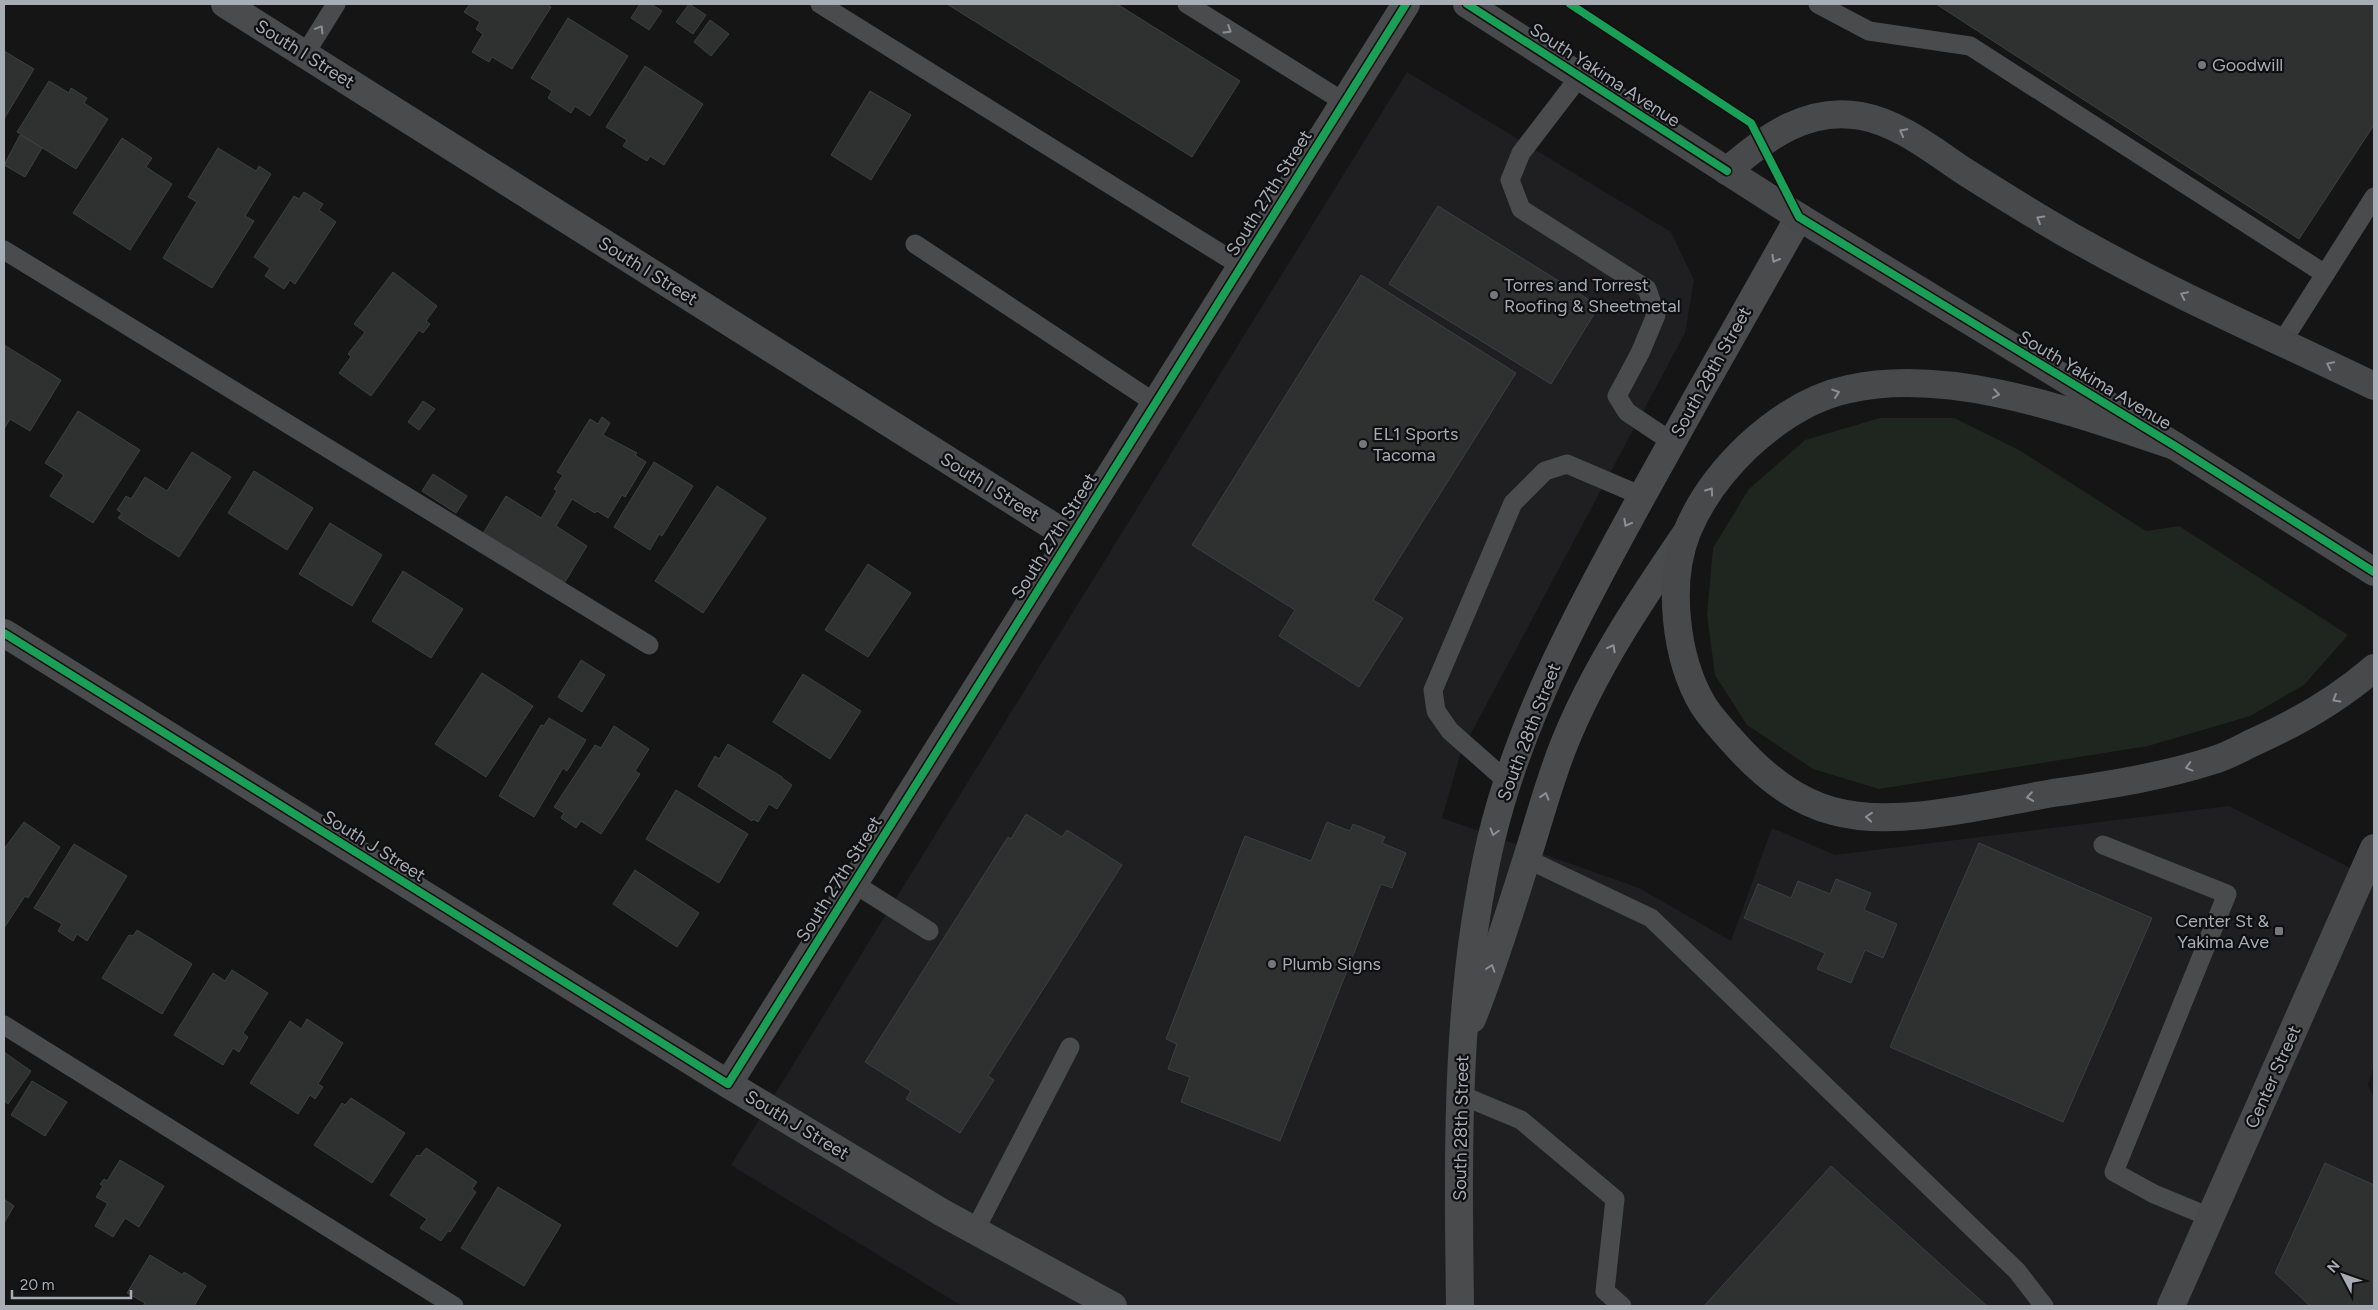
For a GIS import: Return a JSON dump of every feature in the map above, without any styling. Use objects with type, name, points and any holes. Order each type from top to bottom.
[{"type":"main road","name":"South Yakima Avenue","points":[[1467,4],[1799,217],[2175,446],[2374,572]]},
{"type":"main road","points":[[1727,171],[1768,138],[1791,124],[1814,116],[1860,116],[1878,120],[1917,140],[2018,205],[2084,244],[2374,386]]},
{"type":"main road","points":[[2175,446],[2067,411],[2012,397],[1910,383],[1876,384],[1846,389],[1802,406],[1762,433],[1729,464],[1704,499],[1686,533],[1678,573],[1676,610],[1682,652],[1702,704],[1716,722],[1763,772],[1790,792],[1833,811],[1872,818],[1933,813],[2143,779],[2216,760],[2285,728],[2342,696],[2374,668]]},
{"type":"main road","name":"Center Street","points":[[2171,1306],[2212,1218],[2374,848]]},
{"type":"street","name":"South I Street","points":[[225,4],[1070,537]]},
{"type":"street","name":"South 27th Street","points":[[728,1084],[1406,4]]},
{"type":"street","name":"South 28th Street","points":[[1460,1306],[1462,1046],[1468,962],[1492,839],[1508,782],[1551,671],[1583,603],[1799,217]]},
{"type":"street","points":[[1462,1046],[1486,983],[1549,785],[1565,741],[1587,695],[1643,596],[1686,533]]},
{"type":"street","name":"South J Street","points":[[4,633],[728,1084],[941,1212],[1113,1306]]},
{"type":"lane","points":[[305,54],[336,4]]},
{"type":"lane","points":[[820,4],[1241,266]]},
{"type":"lane","points":[[1187,4],[1344,102]]},
{"type":"lane","points":[[1818,4],[1868,31],[1970,46],[2325,274]]},
{"type":"lane","points":[[1580,76],[1521,152],[1510,180],[1521,209],[1647,289],[1656,315],[1640,353],[1617,396],[1627,412],[1672,442]]},
{"type":"lane","points":[[2282,342],[2374,197]]},
{"type":"lane","points":[[915,244],[1155,403]]},
{"type":"lane","points":[[4,250],[649,645]]},
{"type":"lane","points":[[1508,782],[1450,731],[1436,711],[1432,690],[1513,503],[1545,471],[1567,464],[1642,496]]},
{"type":"lane","points":[[2103,845],[2227,894],[2114,1172],[2154,1194],[2212,1218]]},
{"type":"lane","points":[[1527,859],[1652,918],[2016,1271],[2044,1306]]},
{"type":"lane","points":[[853,883],[929,932]]},
{"type":"lane","points":[[4,1025],[454,1306]]},
{"type":"lane","points":[[975,1230],[1070,1047]]},
{"type":"lane","points":[[1461,1095],[1521,1120],[1616,1199],[1605,1291],[1622,1306]]},
{"type":"shaded area","points":[[1407,72],[1671,232],[1694,280],[1685,333],[1461,752],[1442,818],[1639,888],[1731,941],[1772,828],[1835,855],[2229,806],[2374,880],[2374,1065],[2368,1085],[2374,1098],[2374,1306],[962,1306],[731,1165]]},
{"type":"shaded area","points":[[1880,418],[1954,418],[2019,450],[2146,531],[2179,526],[2348,635],[2304,685],[2250,716],[2148,746],[1879,789],[1813,769],[1747,725],[1715,675],[1707,615],[1713,548],[1749,489],[1805,440]]},
{"type":"building","points":[[470,4],[547,4],[551,7],[512,69],[492,57],[489,62],[472,52],[483,34],[476,29],[480,22],[464,12]]},
{"type":"building","points":[[640,4],[651,4],[662,11],[649,30],[631,18]]},
{"type":"building","points":[[689,4],[706,15],[693,34],[676,22]]},
{"type":"building","points":[[947,4],[1117,4],[1240,81],[1192,157]]},
{"type":"building","name":"Goodwill","points":[[1936,4],[2374,4],[2374,125],[2299,239]]},
{"type":"building","points":[[568,18],[628,56],[590,116],[575,106],[571,113],[548,98],[552,91],[531,78]]},
{"type":"building","points":[[710,20],[729,34],[711,56],[694,42]]},
{"type":"building","points":[[4,51],[34,69],[4,119]]},
{"type":"building","points":[[645,66],[703,104],[664,165],[650,156],[647,161],[623,146],[627,140],[606,127]]},
{"type":"building","points":[[49,81],[69,93],[71,88],[87,98],[84,103],[108,119],[76,169],[17,132]]},
{"type":"building","points":[[870,91],[911,115],[871,180],[831,155]]},
{"type":"building","points":[[20,135],[42,148],[25,177],[4,165]]},
{"type":"building","points":[[122,138],[152,158],[146,167],[172,184],[130,250],[73,213]]},
{"type":"building","points":[[218,148],[256,171],[259,166],[271,174],[245,216],[254,221],[212,288],[163,258],[197,202],[188,197]]},
{"type":"building","points":[[304,192],[323,204],[319,210],[336,222],[295,284],[290,280],[284,289],[265,276],[270,268],[254,257],[294,196],[299,199]]},
{"type":"building","name":"Torres and Torrest Roofing & Sheetmetal","points":[[1438,206],[1599,306],[1551,384],[1389,284]]},
{"type":"building","points":[[393,272],[437,306],[426,321],[430,324],[423,333],[419,330],[371,396],[339,373],[351,357],[348,354],[365,332],[354,324]]},
{"type":"building","name":"EL1 Sports Tacoma","points":[[1361,275],[1516,373],[1373,600],[1403,618],[1359,687],[1279,636],[1295,610],[1192,545]]},
{"type":"building","points":[[4,345],[61,380],[30,431],[10,419],[4,429]]},
{"type":"building","points":[[423,401],[435,409],[419,430],[408,422]]},
{"type":"building","points":[[78,411],[140,450],[93,523],[50,496],[64,475],[45,463]]},
{"type":"building","points":[[602,417],[610,423],[603,435],[637,453],[635,455],[646,462],[625,497],[622,495],[608,518],[597,511],[595,513],[572,499],[556,526],[587,546],[560,590],[479,540],[506,496],[541,518],[557,491],[554,489],[563,475],[557,472],[590,419],[598,424]]},
{"type":"building","points":[[192,452],[231,477],[179,557],[118,518],[122,513],[117,510],[126,496],[131,499],[145,477],[167,491]]},
{"type":"building","points":[[654,462],[693,486],[662,536],[659,534],[650,550],[614,527]]},
{"type":"building","points":[[254,471],[313,508],[287,550],[228,513]]},
{"type":"building","points":[[433,474],[467,496],[456,513],[422,491]]},
{"type":"building","points":[[717,486],[766,518],[703,613],[655,581]]},
{"type":"building","points":[[330,523],[382,555],[352,606],[299,574]]},
{"type":"building","points":[[868,564],[911,593],[868,657],[825,630]]},
{"type":"building","points":[[403,571],[463,609],[431,658],[372,621]]},
{"type":"building","points":[[581,660],[605,675],[582,712],[558,697]]},
{"type":"building","points":[[482,673],[533,706],[486,777],[435,744]]},
{"type":"building","points":[[803,674],[861,711],[830,759],[773,722]]},
{"type":"building","points":[[549,718],[586,740],[567,771],[563,768],[534,817],[499,796],[541,725],[544,726]]},
{"type":"building","points":[[614,726],[649,749],[635,771],[640,774],[601,834],[581,821],[576,828],[561,818],[564,813],[554,807],[595,745],[601,748]]},
{"type":"building","points":[[728,744],[792,785],[777,809],[769,804],[758,822],[753,819],[752,821],[698,786],[715,756],[719,759]]},
{"type":"building","points":[[676,790],[748,834],[719,883],[646,839]]},
{"type":"building","points":[[1026,814],[1062,837],[1067,830],[1122,865],[988,1076],[994,1080],[960,1133],[906,1099],[911,1091],[865,1062],[1008,837],[1011,839]]},
{"type":"building","points":[[24,822],[60,847],[28,898],[25,896],[4,928],[4,849]]},
{"type":"building","name":"Plumb Signs","points":[[1327,822],[1350,831],[1353,824],[1385,837],[1382,843],[1406,853],[1392,888],[1381,884],[1280,1141],[1181,1102],[1190,1077],[1168,1069],[1177,1044],[1166,1039],[1245,836],[1311,861]]},
{"type":"building","points":[[1979,843],[2152,918],[2063,1122],[1890,1047]]},
{"type":"building","points":[[74,844],[127,876],[87,941],[77,934],[73,941],[58,931],[62,924],[34,908]]},
{"type":"building","points":[[635,870],[699,913],[677,947],[613,904]]},
{"type":"building","points":[[1836,879],[1871,893],[1864,910],[1897,924],[1883,958],[1865,950],[1851,983],[1817,969],[1825,953],[1744,918],[1758,884],[1791,898],[1798,881],[1830,894]]},
{"type":"building","points":[[137,930],[192,964],[162,1014],[102,978],[129,935],[133,936]]},
{"type":"building","points":[[232,970],[268,993],[243,1033],[248,1037],[239,1052],[233,1048],[223,1065],[174,1035],[213,973],[225,981]]},
{"type":"building","points":[[307,1019],[343,1043],[318,1084],[323,1087],[315,1099],[310,1095],[298,1114],[250,1083],[290,1021],[301,1029]]},
{"type":"building","points":[[4,1052],[31,1071],[8,1104],[4,1101]]},
{"type":"building","points":[[32,1081],[67,1102],[45,1136],[11,1115]]},
{"type":"building","points":[[351,1098],[405,1133],[372,1183],[314,1145],[342,1103],[345,1105]]},
{"type":"building","points":[[426,1148],[477,1182],[472,1189],[476,1192],[450,1232],[448,1231],[441,1241],[420,1228],[427,1219],[390,1195],[417,1155],[420,1156]]},
{"type":"building","points":[[120,1160],[164,1186],[139,1227],[125,1218],[113,1237],[95,1226],[107,1205],[107,1203],[96,1197],[103,1186],[100,1184],[104,1179],[107,1181]]},
{"type":"building","points":[[2325,1163],[2374,1185],[2374,1306],[2310,1306],[2275,1273]]},
{"type":"building","points":[[1831,1166],[1987,1306],[1704,1306]]},
{"type":"building","points":[[498,1187],[561,1225],[524,1286],[461,1248]]},
{"type":"building","points":[[4,1199],[14,1206],[4,1223]]},
{"type":"building","points":[[150,1255],[183,1275],[184,1272],[206,1286],[194,1306],[143,1306],[145,1303],[127,1293]]},
{"type":"cycle path","points":[[4,633],[728,1084],[1406,4]]},
{"type":"cycle path","points":[[1467,4],[1727,171]]},
{"type":"cycle path","points":[[1570,4],[1751,123],[1799,217],[2175,446],[2374,572]]},
{"type":"place","name":"Goodwill","points":[[2202,65]]},
{"type":"place","name":"Torres and Torrest Roofing & Sheetmetal","points":[[1494,295]]},
{"type":"place","name":"EL1 Sports Tacoma","points":[[1363,444]]},
{"type":"place","name":"Center St & Yakima Ave","points":[[2279,931]]},
{"type":"place","name":"Plumb Signs","points":[[1272,964]]}]
